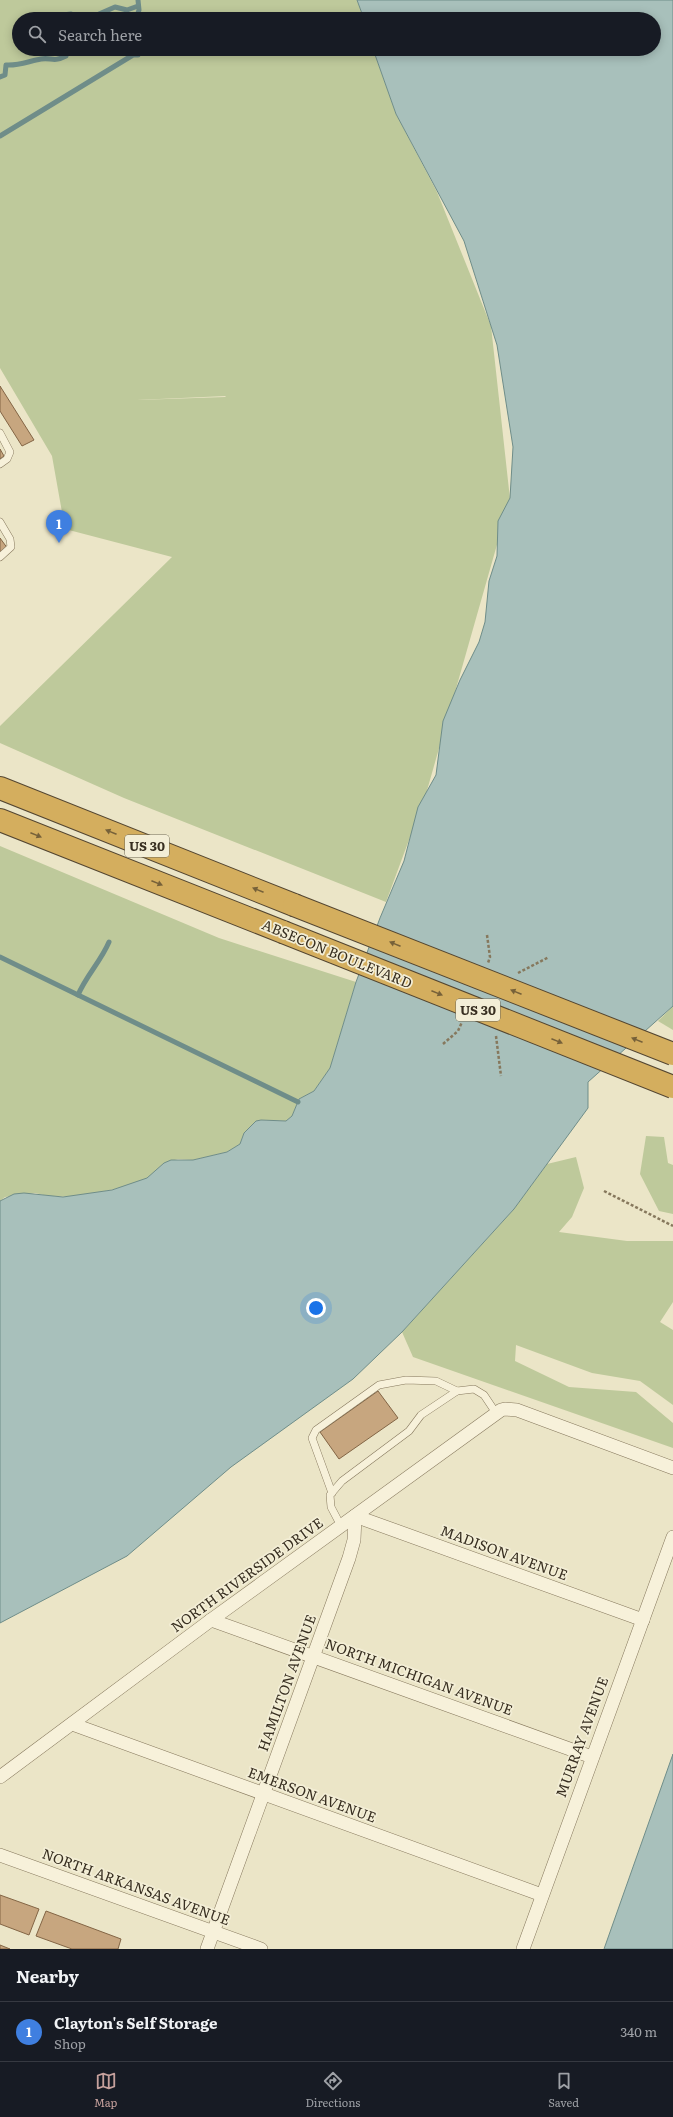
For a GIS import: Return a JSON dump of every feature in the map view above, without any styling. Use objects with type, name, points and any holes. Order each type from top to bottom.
[{"type":"highway","name":"US 30","points":[[0,788],[673,1054]]},
{"type":"highway","name":"ABSECON BOULEVARD","points":[[0,820],[673,1087]]},
{"type":"street","name":"NORTH RIVERSIDE DRIVE","points":[[0,1776],[211,1620],[496,1413],[505,1409],[517,1410],[673,1468]]},
{"type":"street","name":"MADISON AVENUE","points":[[355,1516],[643,1620]]},
{"type":"street","name":"HAMILTON AVENUE","points":[[207,1949],[350,1554],[354,1540],[355,1516]]},
{"type":"street","name":"MURRAY AVENUE","points":[[523,1949],[673,1537]]},
{"type":"street","name":"NORTH MICHIGAN AVENUE","points":[[211,1620],[592,1757]]},
{"type":"street","name":"EMERSON AVENUE","points":[[72,1724],[542,1895]]},
{"type":"street","name":"NORTH ARKANSAS AVENUE","points":[[0,1855],[261,1949]]},
{"type":"lane","points":[[0,433],[10,452],[7,459],[0,464]]},
{"type":"lane","points":[[0,523],[10,539],[11,547],[0,557]]},
{"type":"lane","points":[[341,1526],[331,1507],[332,1493],[312,1438],[316,1430],[379,1385],[406,1380],[436,1381],[457,1391]]},
{"type":"lane","points":[[332,1493],[342,1481],[409,1431],[421,1415],[457,1391],[474,1389],[484,1395],[496,1413]]},
{"type":"path","points":[[604,1191],[664,1223],[673,1226]]},
{"type":"green space","points":[[0,0],[357,0],[361,12],[12,12],[12,56],[375,56],[396,114],[437,192],[491,326],[510,499],[426,794],[386,902],[124,798],[0,743],[0,726],[172,557],[65,529],[52,456],[0,368]],"holes":[[[226,396],[225,397],[137,400]]]},
{"type":"green space","points":[[0,846],[219,938],[356,982],[330,1068],[314,1091],[299,1099],[292,1116],[286,1121],[261,1120],[244,1133],[240,1144],[227,1152],[193,1160],[178,1159],[164,1163],[148,1178],[129,1186],[77,1197],[48,1196],[35,1193],[5,1197],[0,1201]]},
{"type":"green space","points":[[673,1006],[673,1030],[658,1021]]},
{"type":"green space","points":[[646,1136],[664,1137],[668,1163],[673,1165],[673,1214],[659,1211],[640,1174]]},
{"type":"green space","points":[[576,1157],[584,1188],[572,1217],[559,1232],[627,1241],[673,1241],[673,1302],[660,1322],[673,1330],[673,1405],[640,1381],[592,1373],[516,1345],[515,1361],[569,1387],[636,1392],[673,1423],[673,1448],[413,1357],[402,1332],[514,1209],[547,1164]]},
{"type":"water","points":[[357,0],[673,0],[673,1006],[588,1082],[588,1108],[514,1209],[402,1332],[353,1379],[231,1467],[127,1556],[0,1623],[0,1201],[14,1194],[24,1193],[63,1197],[112,1190],[147,1178],[164,1163],[171,1160],[193,1160],[227,1152],[240,1144],[244,1133],[256,1121],[286,1121],[292,1116],[299,1099],[314,1091],[330,1068],[356,982],[380,918],[404,861],[418,807],[436,775],[443,721],[460,680],[479,642],[485,622],[489,581],[497,556],[498,521],[510,498],[513,447],[497,345],[464,241],[396,114],[375,56],[661,56],[661,12],[361,12]]},
{"type":"water","points":[[673,1754],[673,1949],[604,1949]]},
{"type":"building","points":[[0,386],[34,440],[22,446],[0,411]]},
{"type":"building","points":[[0,449],[4,456],[0,459]]},
{"type":"building","points":[[0,538],[8,549],[0,554]]},
{"type":"building","points":[[378,1391],[398,1418],[339,1459],[320,1432]]},
{"type":"building","points":[[0,1895],[39,1909],[29,1935],[0,1924]]},
{"type":"building","points":[[46,1911],[121,1939],[118,1949],[72,1949],[36,1936]]},
{"type":"building","points":[[0,1945],[10,1949],[0,1949]]},
{"type":"waterway","points":[[138,0],[138,12]]},
{"type":"waterway","points":[[104,12],[115,7],[127,10],[138,6]]},
{"type":"waterway","points":[[0,77],[5,75],[6,65],[45,59],[58,59],[66,56]]},
{"type":"waterway","points":[[0,136],[131,56]]},
{"type":"waterway","points":[[78,995],[109,942]]},
{"type":"waterway","points":[[0,957],[298,1102]]},
{"type":"place","name":"Clayton's Self Storage","points":[[59,543]]}]
